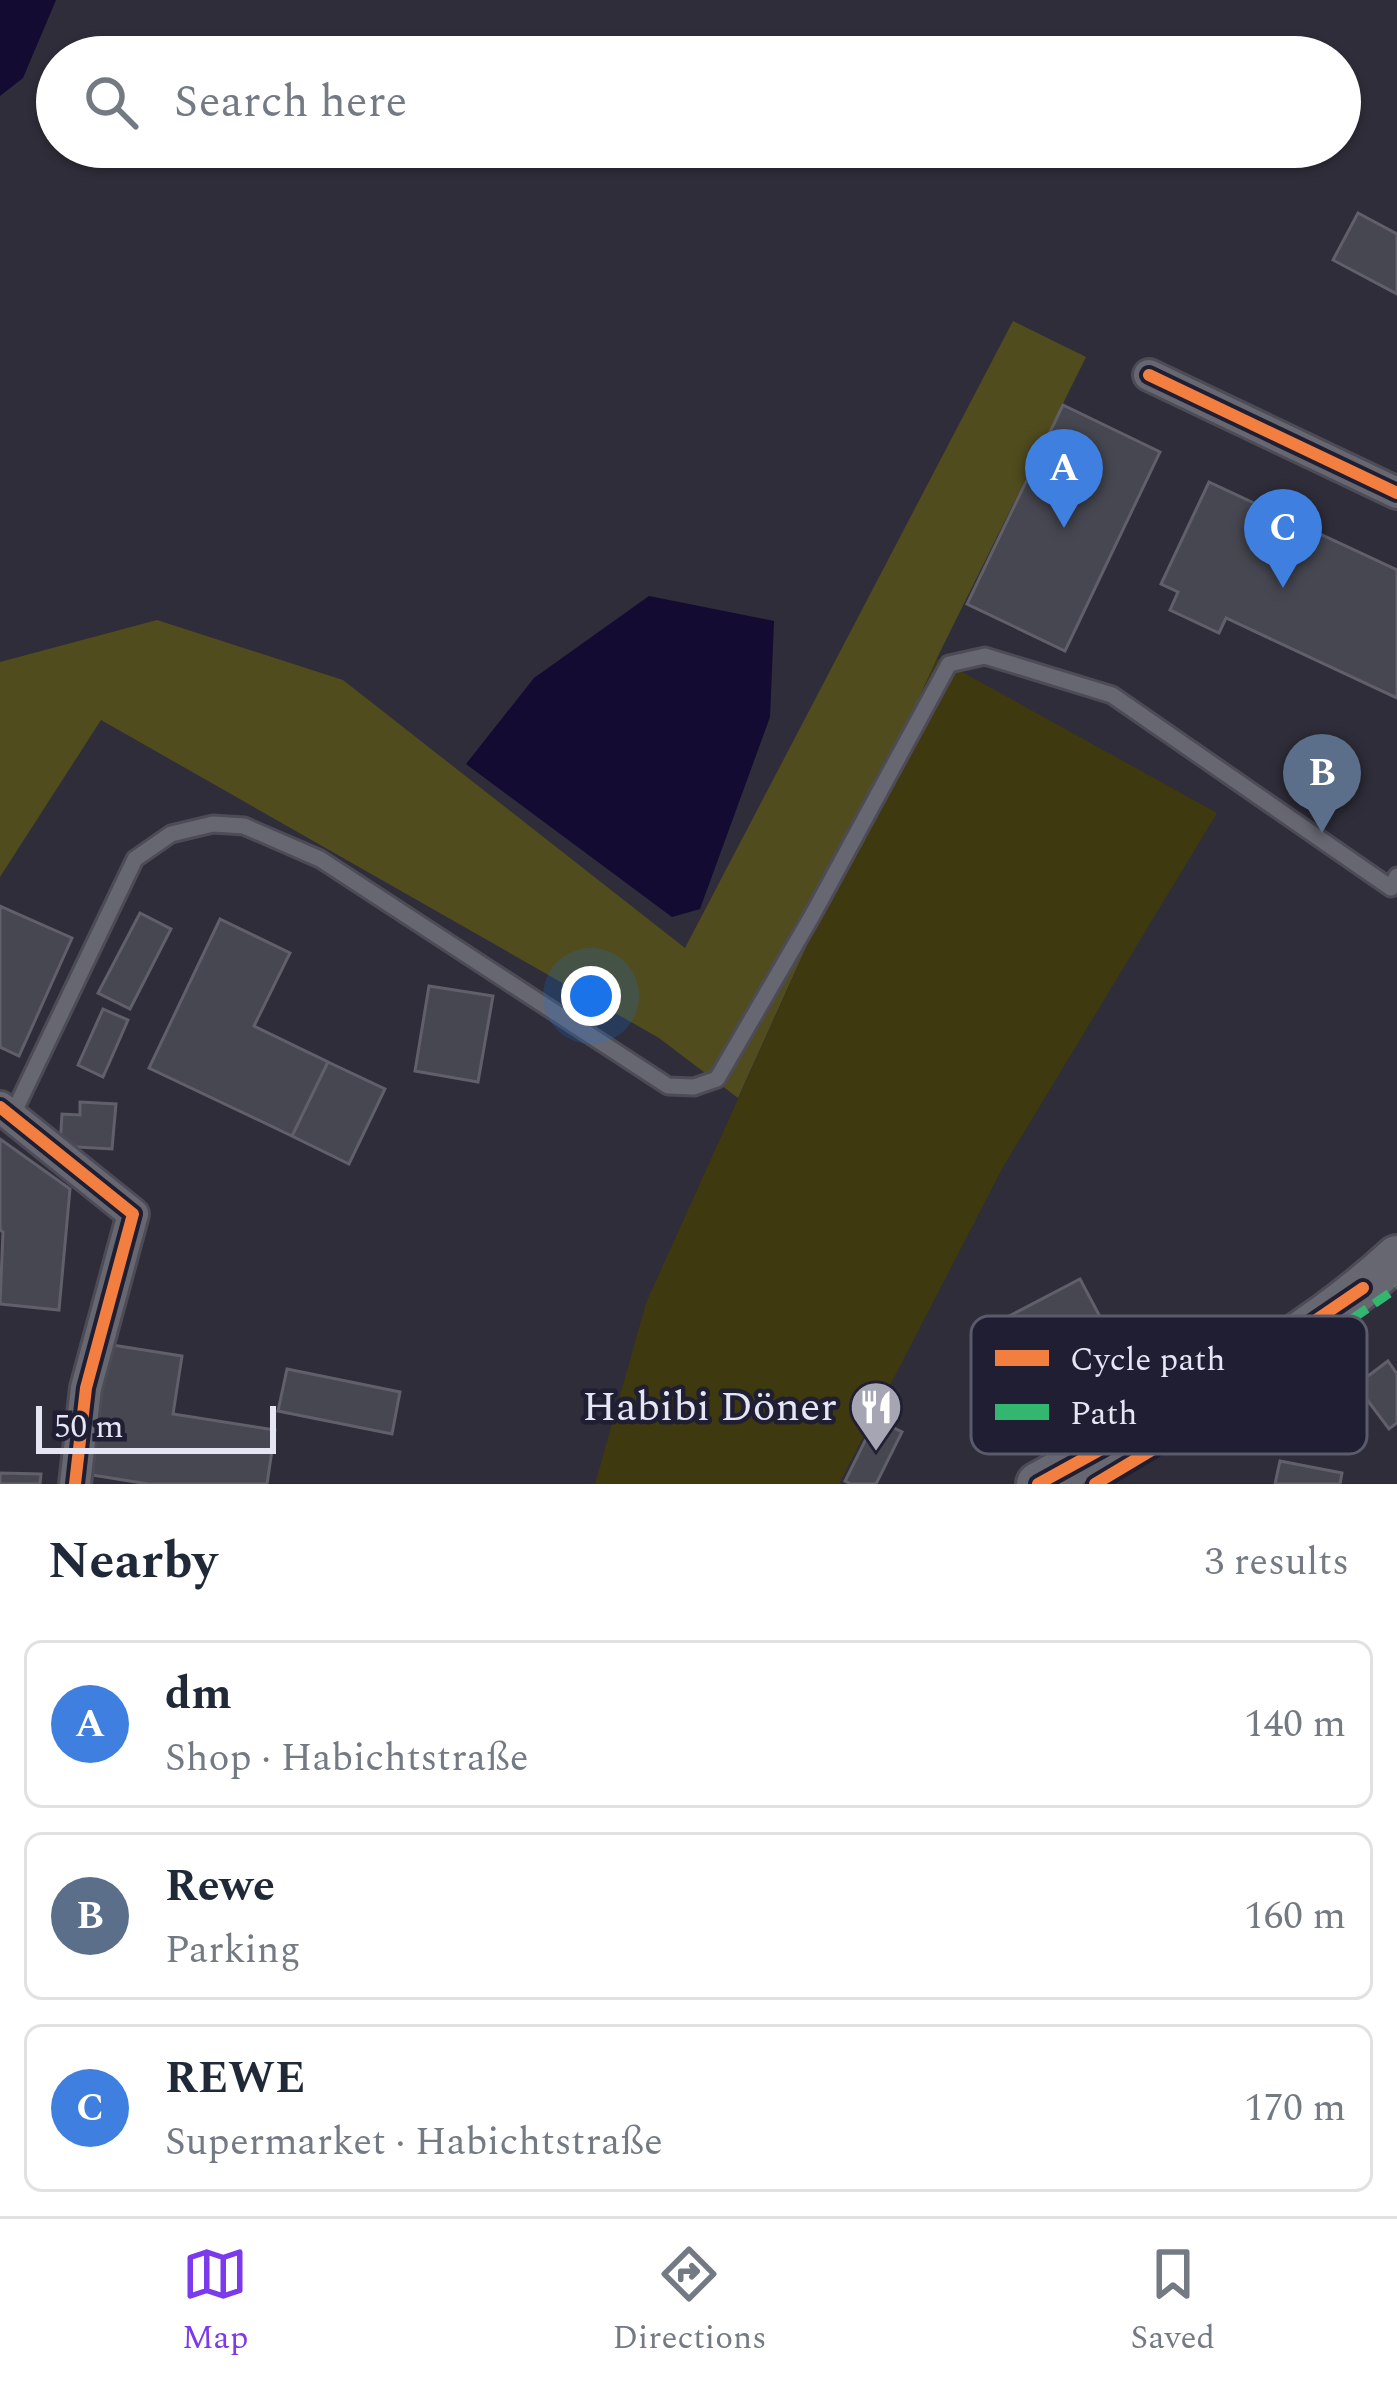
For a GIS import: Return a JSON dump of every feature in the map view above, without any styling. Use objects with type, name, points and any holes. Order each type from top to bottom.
[{"type":"main road","points":[[1322,1316],[1397,1257]]},
{"type":"main road","points":[[1038,1484],[1092,1454]]},
{"type":"street","points":[[1149,376],[1397,493]]},
{"type":"street","points":[[6,1111],[133,1214],[86,1388],[75,1484]]},
{"type":"lane","points":[[6,1111],[135,859],[171,834],[213,824],[244,826],[320,860],[668,1086],[694,1087],[716,1079],[813,914],[949,664],[985,656],[1112,695],[1391,888],[1397,876]]},
{"type":"shaded area","points":[[0,0],[56,0],[41,36],[36,36],[23,78],[0,96]]},
{"type":"shaded area","points":[[1013,321],[1086,357],[937,658],[738,1098],[659,1038],[101,720],[0,877],[0,662],[157,620],[343,680],[685,948]]},
{"type":"shaded area","points":[[649,596],[774,621],[770,717],[700,909],[672,917],[466,764],[534,678]]},
{"type":"shaded area","points":[[937,658],[1217,813],[1003,1167],[839,1484],[595,1484],[646,1303]]},
{"type":"building","points":[[1358,213],[1397,234],[1397,294],[1333,260]]},
{"type":"building","points":[[1063,405],[1160,452],[1065,651],[967,604]]},
{"type":"building","points":[[1209,482],[1397,570],[1397,698],[1226,618],[1219,633],[1170,610],[1178,592],[1161,584]]},
{"type":"building","points":[[0,906],[72,938],[19,1056],[0,1047]]},
{"type":"building","points":[[140,913],[171,929],[130,1009],[98,993]]},
{"type":"building","points":[[220,919],[290,953],[254,1026],[328,1062],[292,1136],[149,1068]]},
{"type":"building","points":[[429,986],[493,996],[478,1082],[415,1071]]},
{"type":"building","points":[[103,1009],[128,1020],[103,1077],[78,1065]]},
{"type":"building","points":[[328,1062],[385,1089],[349,1164],[292,1136]]},
{"type":"building","points":[[80,1102],[116,1104],[112,1149],[60,1146],[62,1114],[80,1115]]},
{"type":"building","points":[[0,1139],[70,1189],[59,1310],[0,1304]]},
{"type":"building","points":[[1080,1279],[1100,1316],[1009,1316]]},
{"type":"building","points":[[106,1344],[182,1356],[173,1414],[275,1430],[267,1484],[148,1484],[86,1474]]},
{"type":"building","points":[[1388,1361],[1397,1374],[1397,1423],[1389,1429],[1367,1400],[1367,1377]]},
{"type":"building","points":[[287,1369],[400,1392],[392,1434],[278,1411]]},
{"type":"building","points":[[876,1419],[902,1432],[876,1484],[851,1484],[845,1481]]},
{"type":"building","points":[[1280,1461],[1342,1473],[1340,1484],[1275,1484]]},
{"type":"building","points":[[0,1473],[41,1474],[40,1484],[0,1484]]},
{"type":"marked path","points":[[1356,1316],[1397,1288]]},
{"type":"cycle path","points":[[1149,375],[1397,493]]},
{"type":"cycle path","points":[[0,1107],[133,1214],[86,1388],[75,1484]]},
{"type":"cycle path","points":[[1322,1316],[1363,1288]]},
{"type":"cycle path","points":[[1038,1484],[1092,1454]]},
{"type":"cycle path","points":[[1095,1484],[1145,1454]]},
{"type":"place","name":"dm","points":[[1064,528]]},
{"type":"place","name":"REWE","points":[[1283,588]]},
{"type":"place","name":"Rewe","points":[[1322,833]]},
{"type":"place","name":"Habibi Döner","points":[[876,1453]]}]
